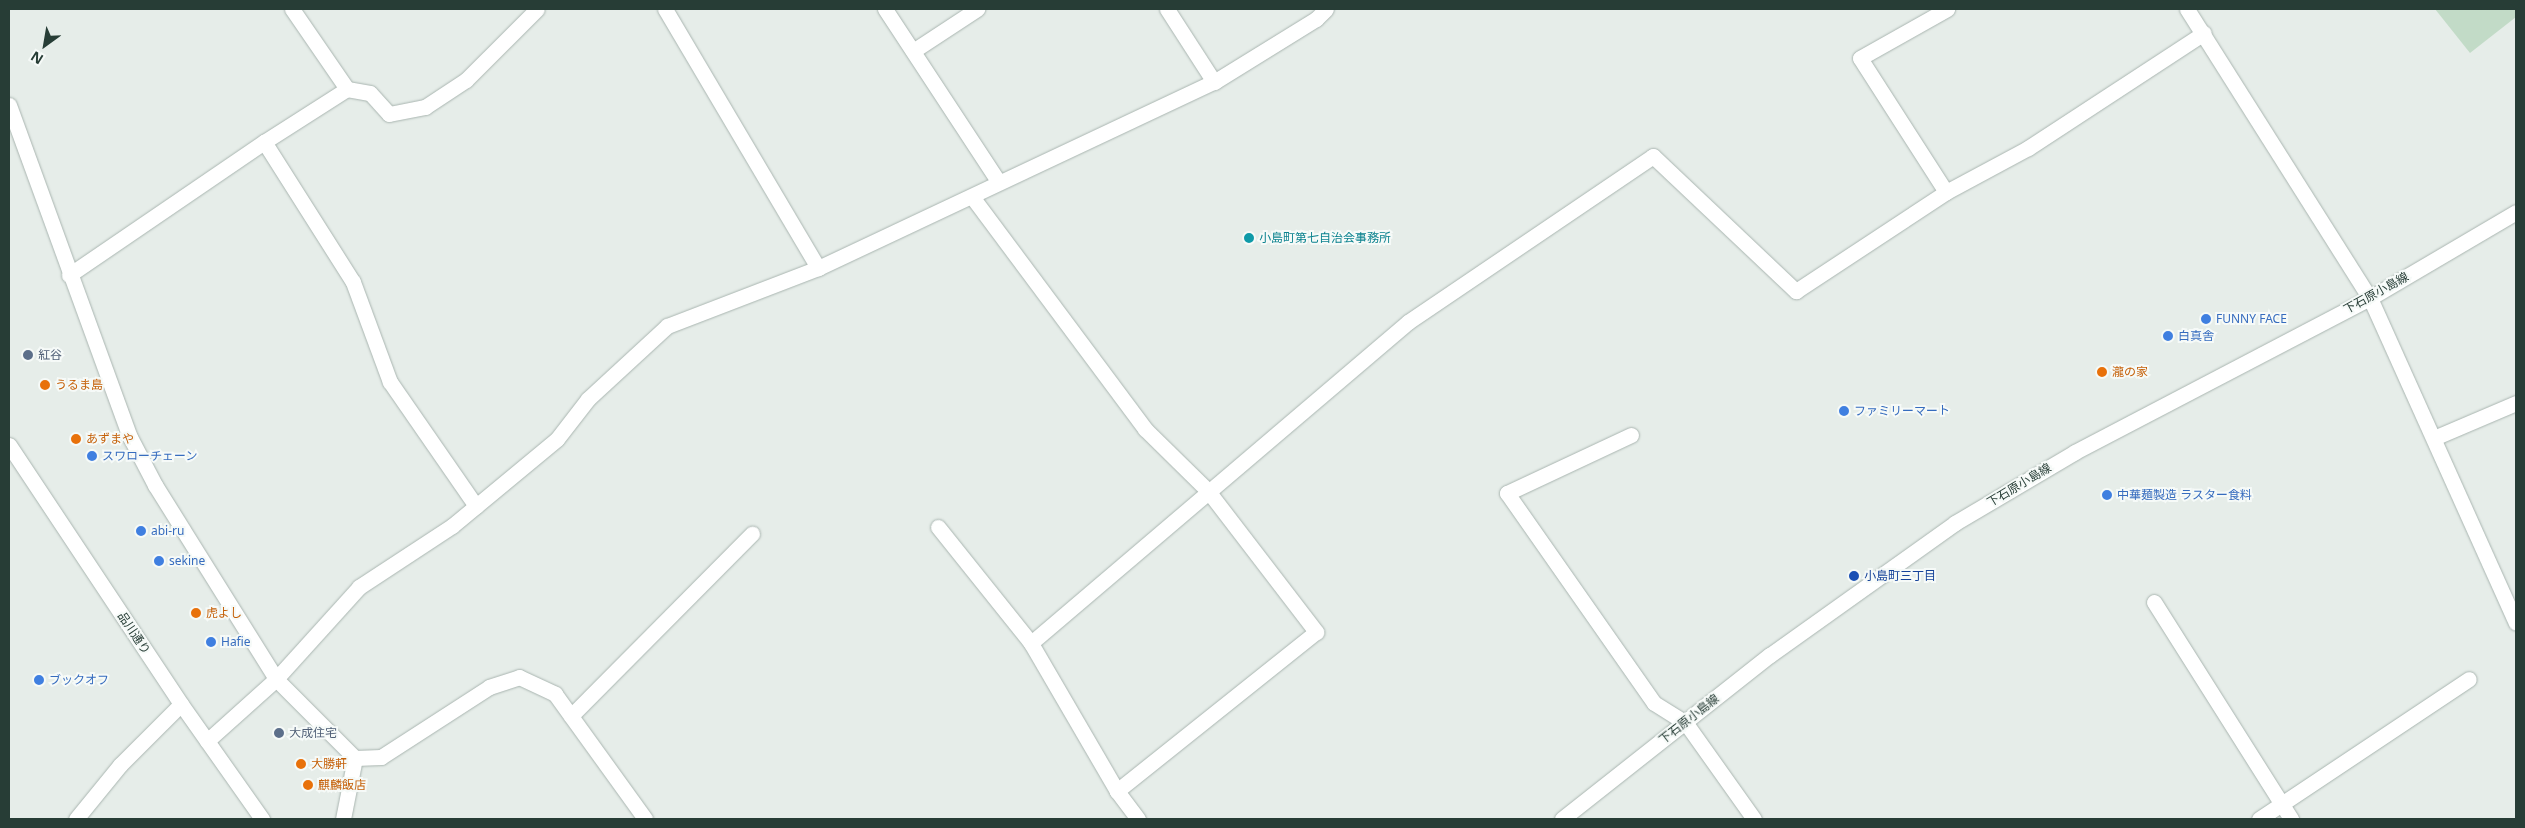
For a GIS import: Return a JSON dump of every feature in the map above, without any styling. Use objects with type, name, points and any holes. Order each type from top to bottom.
[{"type":"street","points":[[292,9],[346,90]]},
{"type":"street","points":[[69,275],[264,142],[346,90],[370,93],[389,114],[425,107],[466,80],[537,9]]},
{"type":"street","points":[[665,9],[818,268]]},
{"type":"street","points":[[885,9],[998,181]]},
{"type":"street","points":[[912,51],[977,9]]},
{"type":"street","points":[[1167,9],[1214,82]]},
{"type":"street","points":[[207,741],[276,679],[359,587],[452,526],[557,439],[588,399],[667,326],[818,268],[974,198],[998,181],[1214,82],[1316,19],[1326,9]]},
{"type":"street","points":[[1946,192],[1860,58],[1947,9]]},
{"type":"street","points":[[2187,9],[2204,33],[2370,298],[2516,623]]},
{"type":"street","points":[[1031,643],[1408,322],[1653,156],[1796,291],[1946,192],[2028,148],[2204,33]]},
{"type":"street","points":[[9,105],[69,275],[130,437],[150,477],[276,679],[355,758],[381,757],[489,687],[519,677],[555,694],[645,819]]},
{"type":"street","points":[[264,142],[353,282],[390,382],[476,506]]},
{"type":"street","points":[[974,198],[1145,429],[1208,491],[1316,632],[1117,791]]},
{"type":"street","name":"下石原小島線","points":[[1562,819],[1770,655],[1955,523],[2075,452],[2370,298],[2516,212]]},
{"type":"street","points":[[2434,438],[2516,403]]},
{"type":"street","points":[[1630,435],[1507,493],[1654,703],[1685,722],[1754,819]]},
{"type":"street","name":"品川通り","points":[[9,445],[181,704],[262,819]]},
{"type":"street","points":[[938,527],[1031,643],[1117,791],[1138,819]]},
{"type":"street","points":[[571,716],[752,534]]},
{"type":"street","points":[[2154,602],[2291,819]]},
{"type":"street","points":[[2259,819],[2469,679]]},
{"type":"street","points":[[76,819],[120,765],[181,704]]},
{"type":"street","points":[[343,819],[355,758]]},
{"type":"green space","points":[[2435,9],[2516,9],[2516,17],[2470,53]]},
{"type":"place","name":"小島町第七自治会事務所","points":[[1249,238]]},
{"type":"place","name":"FUNNY FACE","points":[[2206,319]]},
{"type":"place","name":"白真舎","points":[[2168,336]]},
{"type":"place","name":"紅谷","points":[[28,355]]},
{"type":"place","name":"瀧の家","points":[[2102,372]]},
{"type":"place","name":"うるま島","points":[[45,385]]},
{"type":"place","name":"ファミリーマート","points":[[1844,411]]},
{"type":"place","name":"あずまや","points":[[76,439]]},
{"type":"place","name":"スワローチェーン","points":[[92,456]]},
{"type":"place","name":"中華麺製造 ラスター食料","points":[[2107,495]]},
{"type":"place","name":"abi-ru","points":[[141,531]]},
{"type":"place","name":"sekine","points":[[159,561]]},
{"type":"place","name":"小島町三丁目","points":[[1854,576]]},
{"type":"place","name":"虎よし","points":[[196,613]]},
{"type":"place","name":"Hafie","points":[[211,642]]},
{"type":"place","name":"ブックオフ","points":[[39,680]]},
{"type":"place","name":"大成住宅","points":[[279,733]]},
{"type":"place","name":"大勝軒","points":[[301,764]]},
{"type":"place","name":"麒麟飯店","points":[[308,785]]}]
